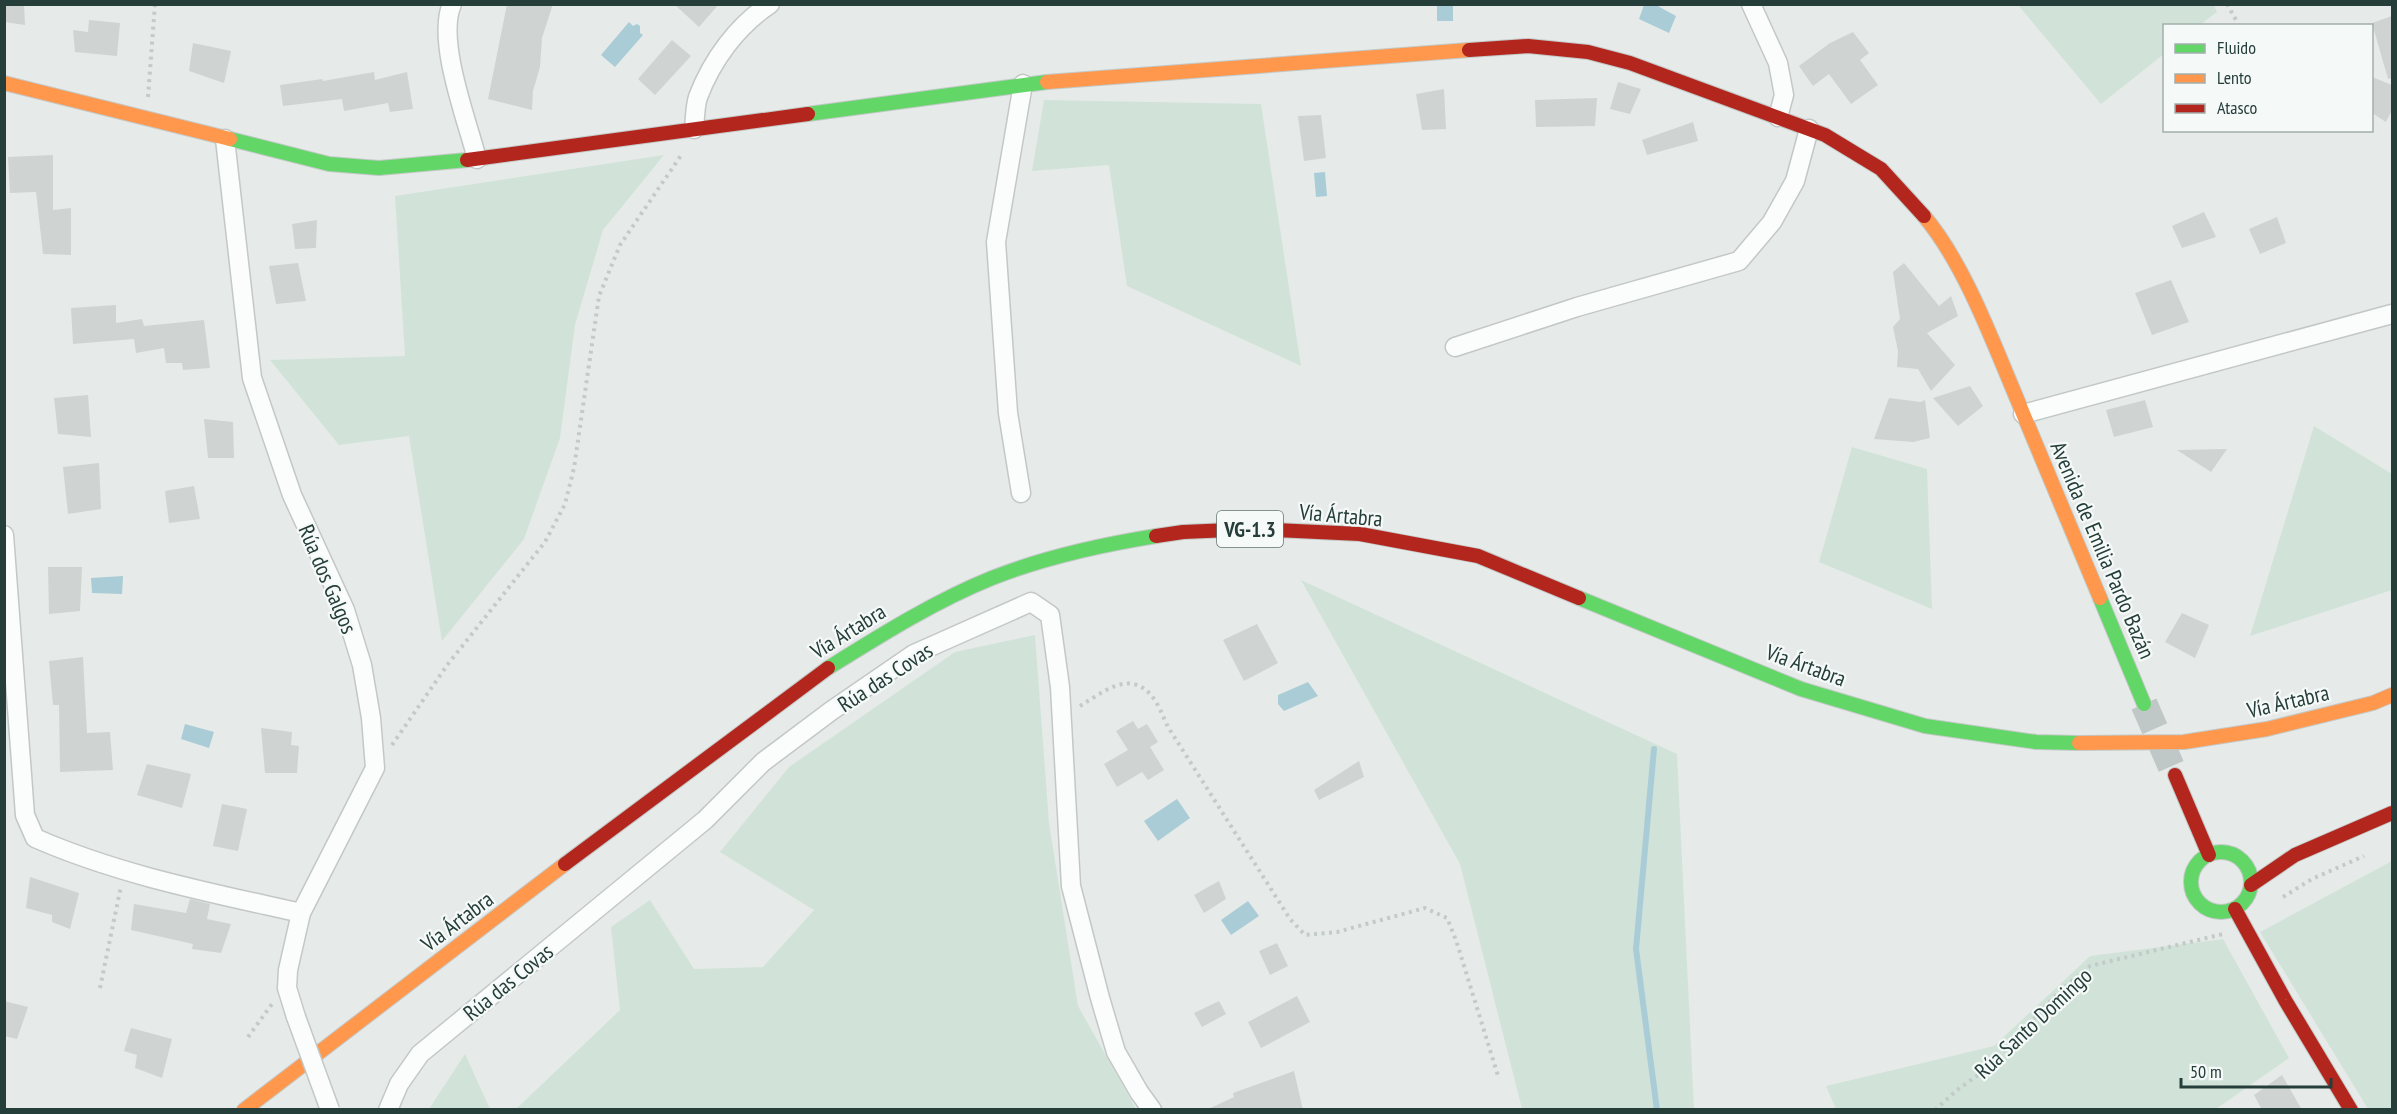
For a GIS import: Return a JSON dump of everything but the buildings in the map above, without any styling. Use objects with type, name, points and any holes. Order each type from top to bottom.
[{"type":"main road","name":"Avenida de Emilia Pardo Bazán","points":[[4,83],[329,164],[379,168],[477,159],[1023,84],[1528,46],[1588,52],[1630,63],[1825,135],[1881,169],[1933,227],[1963,279],[1996,349],[2144,704]]},
{"type":"main road","name":"Vía Ártabra","points":[[244,1110],[690,769],[826,669],[900,623],[992,579],[1094,546],[1184,532],[1253,529],[1360,534],[1478,556],[1801,689],[1925,726],[2036,742],[2137,744],[2184,742],[2267,729],[2373,703],[2392,695]]},
{"type":"main road","points":[[2175,775],[2209,855]]},
{"type":"main road","points":[[2251,885],[2295,855],[2392,813]]},
{"type":"main road","points":[[2230,853],[2246,866],[2251,885],[2248,895],[2235,909],[2216,912],[2207,909],[2194,895],[2192,876],[2201,860],[2209,855],[2230,853]]},
{"type":"main road","points":[[2235,909],[2285,1000],[2351,1110]]},
{"type":"street","points":[[452,4],[448,18],[448,49],[477,159]]},
{"type":"street","points":[[694,129],[697,98],[718,57],[741,28],[770,4]]},
{"type":"street","points":[[1751,4],[1778,63],[1784,95],[1778,117]]},
{"type":"street","points":[[1022,493],[1008,413],[996,242],[1023,84]]},
{"type":"street","points":[[1455,347],[1577,307],[1738,261],[1772,222],[1795,181],[1809,129]]},
{"type":"street","name":"Rúa dos Galgos","points":[[225,139],[252,378],[292,495],[345,610],[362,665],[371,718],[375,768]]},
{"type":"street","points":[[2023,414],[2392,314]]},
{"type":"street","points":[[4,535],[25,814],[35,838],[62,850],[194,889],[301,913]]},
{"type":"street","name":"Rúa das Covas","points":[[388,1110],[399,1084],[420,1054],[705,820],[763,762],[831,711],[914,654],[1031,602],[1050,615],[1062,716],[1071,886],[1116,1052],[1152,1110]]},
{"type":"street","points":[[330,1110],[287,988],[288,970],[301,913],[375,768]]},
{"type":"path","points":[[147,119],[155,4]]},
{"type":"path","points":[[2227,4],[2236,20]]},
{"type":"path","points":[[375,768],[448,664],[545,542],[565,504],[574,468],[599,296],[620,245],[680,158],[694,129]]},
{"type":"path","points":[[1062,716],[1119,683],[1135,683],[1150,694],[1168,727],[1290,920],[1305,935],[1337,932],[1425,908],[1447,918],[1500,1079]]},
{"type":"path","points":[[2282,898],[2312,879],[2372,852]]},
{"type":"path","points":[[100,988],[124,868]]},
{"type":"path","name":"Rúa Santo Domingo","points":[[1935,1110],[1957,1090],[1988,1068],[2060,991],[2090,966],[2219,936],[2242,923]]},
{"type":"path","points":[[248,1037],[267,1009],[287,988]]},
{"type":"green space","points":[[2018,5],[2214,5],[2217,12],[2201,24],[2163,24],[2163,55],[2101,104]]},
{"type":"green space","points":[[1044,100],[1261,104],[1301,366],[1127,286],[1109,165],[1032,171]]},
{"type":"green space","points":[[664,155],[603,230],[575,325],[560,438],[524,539],[442,641],[409,436],[339,445],[270,360],[405,356],[395,196]]},
{"type":"green space","points":[[2314,426],[2392,474],[2392,590],[2250,636]]},
{"type":"green space","points":[[1852,447],[1927,469],[1932,609],[1819,562]]},
{"type":"green space","points":[[1301,580],[1677,754],[1694,1109],[1522,1109],[1460,864]]},
{"type":"green space","points":[[1035,635],[1049,823],[1078,1006],[1136,1109],[516,1109],[620,1010],[611,927],[650,900],[694,969],[763,967],[814,910],[720,852],[789,767],[955,652]]},
{"type":"green space","points":[[2392,861],[2392,1109],[2368,1109],[2260,932]]},
{"type":"green space","points":[[2223,939],[2289,1058],[2216,1109],[1836,1109],[1826,1086],[1994,1046],[2090,956]]},
{"type":"green space","points":[[465,1054],[490,1109],[429,1109]]},
{"type":"water","points":[[1437,5],[1453,5],[1453,21],[1437,21]]},
{"type":"water","points":[[1644,5],[1656,5],[1676,16],[1669,33],[1639,19]]},
{"type":"water","points":[[629,22],[633,26],[637,24],[640,26],[640,33],[643,35],[615,67],[601,55]]},
{"type":"water","points":[[1325,172],[1327,196],[1316,197],[1314,173]]},
{"type":"water","points":[[123,576],[122,594],[92,593],[91,578]]},
{"type":"water","points":[[1308,682],[1318,696],[1284,711],[1278,704],[1278,695]]},
{"type":"water","points":[[185,724],[214,732],[209,748],[181,739]]},
{"type":"water","points":[[1177,799],[1190,818],[1158,841],[1144,821]]},
{"type":"water","points":[[1248,901],[1259,916],[1231,935],[1221,920]]},
{"type":"waterway","points":[[1654,749],[1636,949],[1657,1110]]},
{"type":"tunnel","points":[[2144,704],[2175,775]]},
{"type":"traffic: fast","points":[[808,114],[1047,82]]},
{"type":"traffic: fast","points":[[230,139],[329,164],[379,168],[467,160]]},
{"type":"traffic: fast","points":[[828,668],[929,608],[992,578],[1073,552],[1156,536]]},
{"type":"traffic: fast","points":[[1579,598],[1801,689],[1925,726],[2036,742],[2079,743]]},
{"type":"traffic: fast","points":[[2100,598],[2144,704]]},
{"type":"traffic: fast","points":[[2221,852],[2238,857],[2246,865],[2251,882],[2246,899],[2238,907],[2221,912],[2204,907],[2196,899],[2191,882],[2196,865],[2204,857],[2221,852]]},
{"type":"traffic: slow","points":[[1047,82],[1469,50]]},
{"type":"traffic: slow","points":[[4,83],[230,139]]},
{"type":"traffic: slow","points":[[1924,216],[1951,254],[1974,298],[2100,598]]},
{"type":"traffic: slow","points":[[2079,743],[2184,742],[2267,729],[2373,703],[2392,695]]},
{"type":"traffic: slow","points":[[244,1110],[565,864]]},
{"type":"traffic: jam","points":[[1469,50],[1528,46],[1588,52],[1630,63],[1825,135],[1881,169],[1924,216]]},
{"type":"traffic: jam","points":[[467,160],[808,114]]},
{"type":"traffic: jam","points":[[1156,536],[1183,532],[1253,529],[1360,534],[1478,556],[1579,598]]},
{"type":"traffic: jam","points":[[565,864],[828,668]]},
{"type":"traffic: jam","points":[[2175,775],[2209,855]]},
{"type":"traffic: jam","points":[[2251,885],[2295,855],[2392,813]]},
{"type":"traffic: jam","points":[[2235,909],[2285,1000],[2351,1110]]}]
